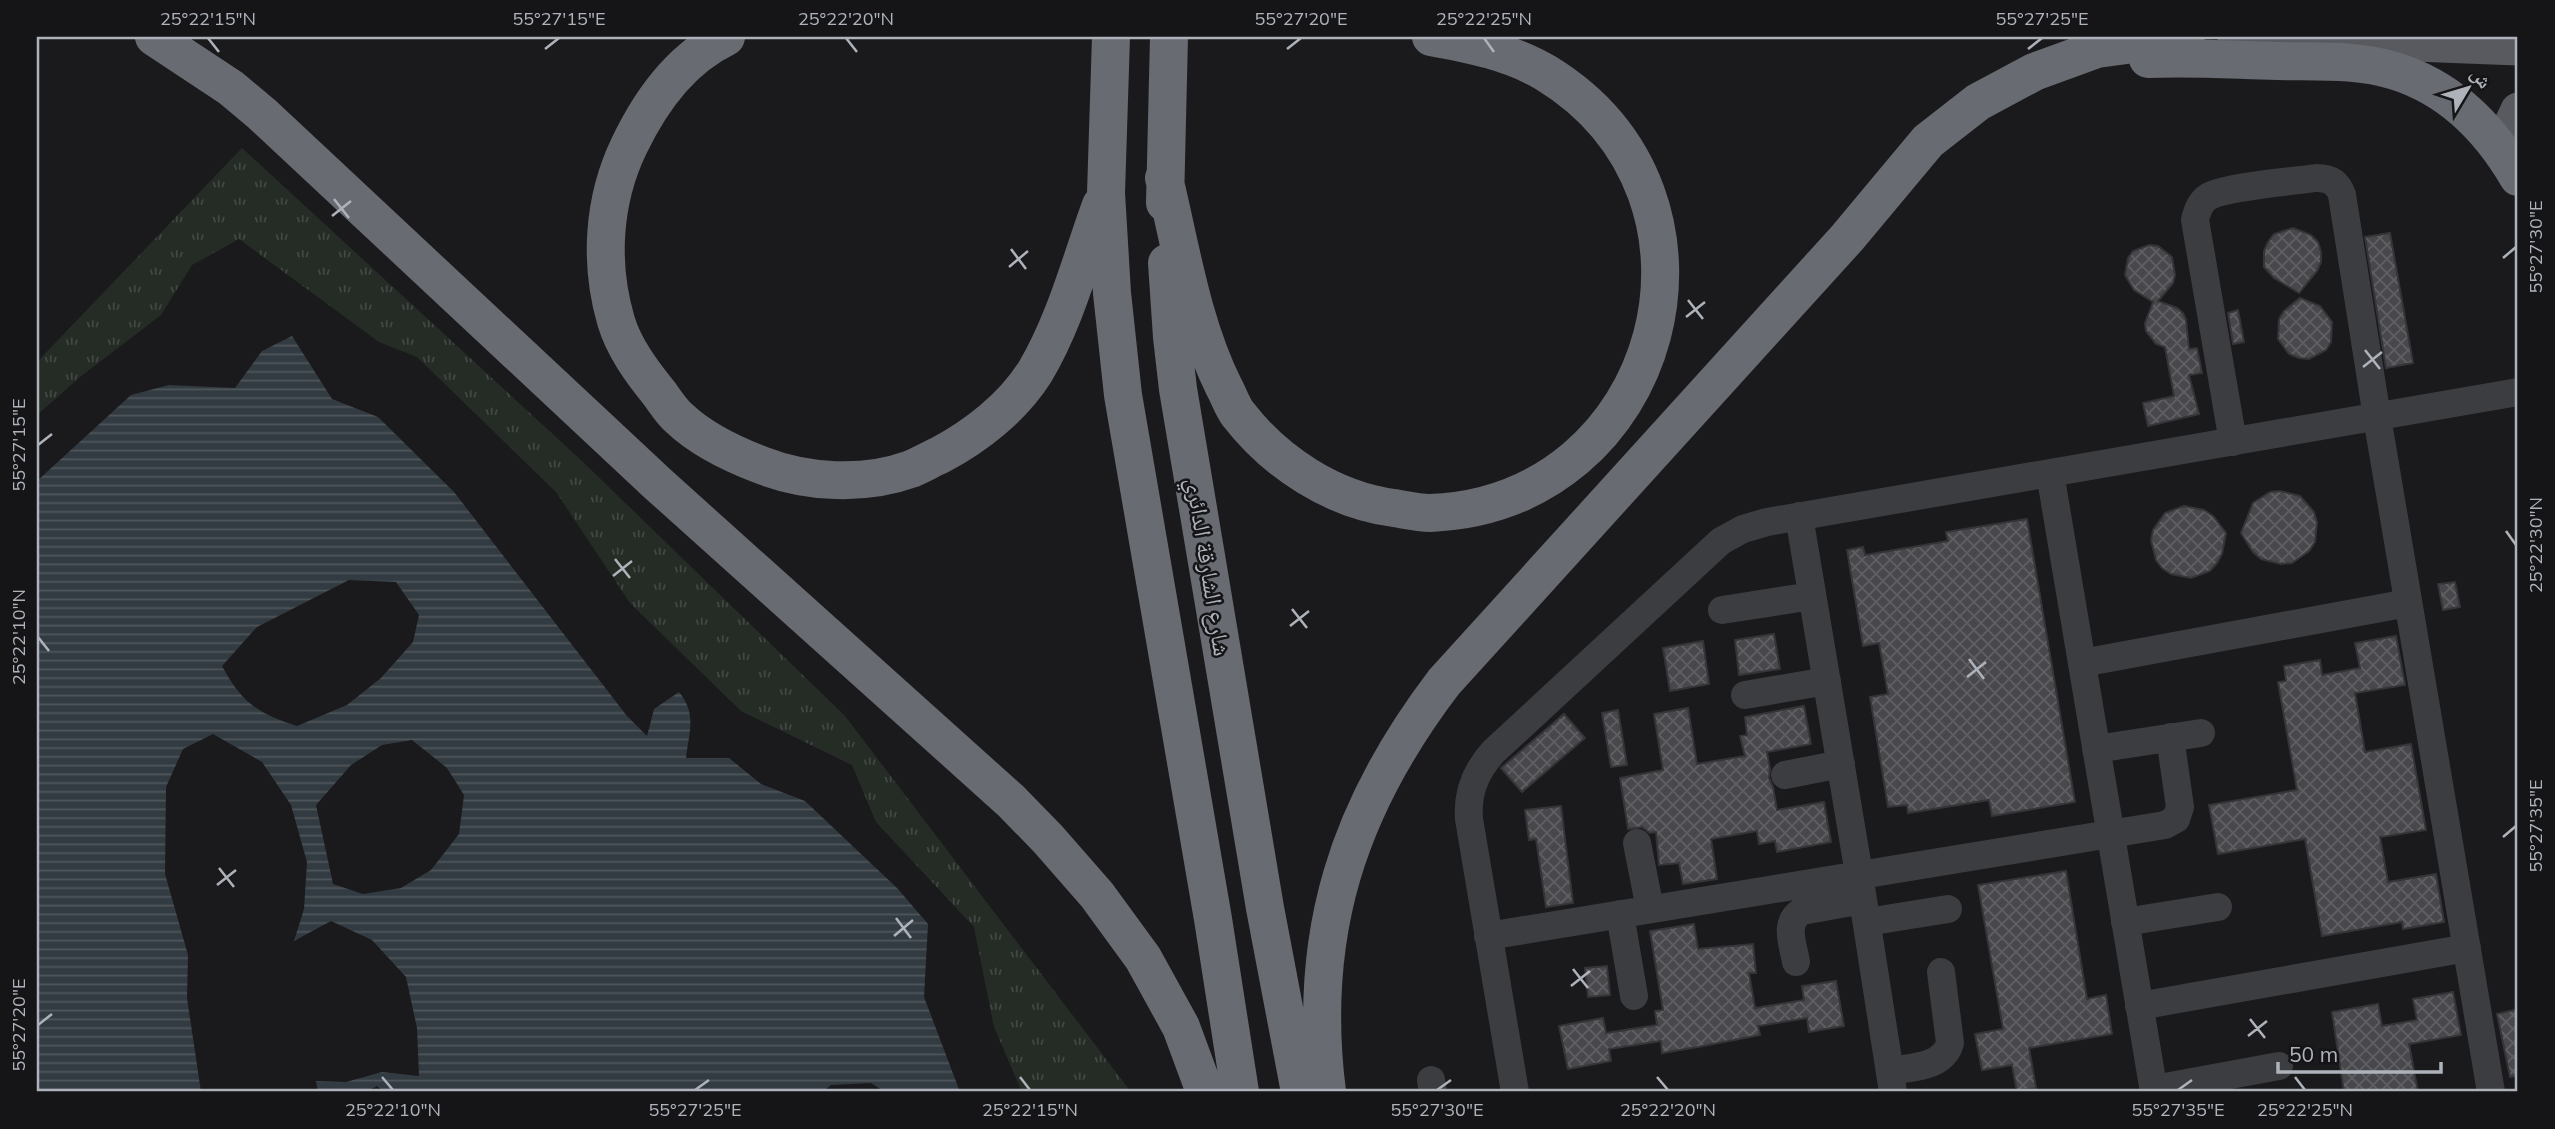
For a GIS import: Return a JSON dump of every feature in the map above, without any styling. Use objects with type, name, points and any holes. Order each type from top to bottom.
[{"type":"highway","points":[[154,37],[231,88],[262,114],[658,484],[1011,801],[1097,895],[1143,958],[1181,1027],[1205,1092]]},
{"type":"highway","points":[[726,37],[689,61],[663,88],[642,119],[619,167],[607,218],[606,271],[616,323],[638,367],[679,418],[724,450],[777,471],[816,479],[860,480],[911,469],[960,444],[1001,413],[1034,373],[1058,325],[1106,193]]},
{"type":"highway","points":[[1111,37],[1106,193],[1112,293],[1125,407],[1240,1092]]},
{"type":"highway","name":"شارع الشارقة الدائري","points":[[1169,37],[1164,178],[1167,284],[1178,389],[1265,908],[1300,1092]]},
{"type":"highway","points":[[1164,178],[1194,303],[1213,365],[1237,412],[1275,454],[1321,485],[1373,505],[1428,513],[1480,507],[1533,488],[1576,459],[1611,423],[1637,379],[1653,339],[1662,286],[1660,244],[1650,203],[1634,165],[1610,130],[1581,100],[1546,73],[1509,56],[1431,37]]},
{"type":"highway","points":[[1327,1092],[1322,1055],[1321,1004],[1325,953],[1348,854],[1390,761],[1415,720],[1444,682],[1847,238],[1928,141],[1967,110],[2006,86],[2064,60],[2097,49],[2186,37]]},
{"type":"highway","points":[[1847,238],[1955,139],[2001,108],[2053,81],[2081,71],[2138,59],[2338,62],[2395,71],[2455,102],[2481,125],[2516,163]]},
{"type":"main road","points":[[2235,37],[2518,48]]},
{"type":"main road","points":[[2369,42],[2435,74],[2467,95],[2485,112],[2516,163]]},
{"type":"main road","points":[[2516,163],[2509,129],[2518,110]]},
{"type":"lane","points":[[2233,442],[2195,220],[2196,213],[2203,201],[2218,193],[2317,177],[2330,180],[2340,189],[2491,1092]]},
{"type":"lane","points":[[1515,1092],[1468,807],[1473,783],[1485,761],[1721,541],[1755,524],[2518,393]]},
{"type":"lane","points":[[2050,473],[2154,1091],[2227,1084],[2279,1066]]},
{"type":"lane","points":[[1799,516],[1891,1081],[1933,1063],[1945,1056],[1948,1050],[1950,1043],[1941,972]]},
{"type":"lane","points":[[1722,610],[1812,596]]},
{"type":"lane","points":[[2082,663],[2408,603]]},
{"type":"lane","points":[[1745,695],[1827,681]]},
{"type":"lane","points":[[2096,749],[2201,733]]},
{"type":"lane","points":[[1796,962],[1790,925],[1802,911],[1863,899],[2110,833],[2165,825],[2176,818],[2180,807],[2171,737]]},
{"type":"lane","points":[[1784,775],[1841,764]]},
{"type":"lane","points":[[1637,843],[1650,909]]},
{"type":"lane","points":[[1489,936],[1650,909],[1863,899],[1948,909]]},
{"type":"lane","points":[[2125,922],[2218,906]]},
{"type":"lane","points":[[1620,914],[1634,996]]},
{"type":"lane","points":[[2140,1006],[2467,948]]},
{"type":"green space","points":[[242,148],[583,462],[845,716],[1131,1092],[1022,1092],[994,1027],[974,927],[876,822],[852,765],[741,711],[630,603],[556,492],[417,357],[379,342],[239,239],[192,265],[161,315],[80,377],[37,415],[37,362]]},
{"type":"shaded area","points":[[292,336],[332,399],[378,417],[454,492],[627,716],[647,736],[654,709],[679,692],[690,715],[686,758],[729,758],[761,784],[805,801],[897,888],[928,924],[924,997],[960,1092],[885,1092],[871,1083],[831,1085],[822,1092],[384,1092],[377,1086],[365,1092],[318,1092],[316,1081],[346,1082],[382,1072],[419,1076],[417,1028],[406,977],[372,940],[331,921],[294,941],[304,909],[307,862],[291,805],[262,762],[213,734],[183,749],[166,787],[165,874],[188,955],[187,998],[201,1092],[37,1092],[37,481],[131,395],[169,385],[235,388],[262,351]],"holes":[[[349,580],[396,582],[419,615],[413,642],[381,678],[347,705],[297,726],[252,705],[229,679],[222,666],[257,627]],[[412,740],[447,768],[464,795],[459,834],[431,870],[401,888],[363,894],[333,884],[316,805],[351,765],[382,745]]]},
{"type":"building","points":[[2293,228],[2311,235],[2318,242],[2321,252],[2317,271],[2299,293],[2274,278],[2264,267],[2264,251],[2268,242],[2274,234]]},
{"type":"building","points":[[2390,233],[2413,363],[2386,368],[2365,237]]},
{"type":"building","points":[[2149,245],[2158,246],[2172,257],[2175,275],[2173,283],[2158,301],[2183,313],[2189,349],[2197,348],[2202,373],[2189,375],[2199,414],[2148,426],[2143,403],[2174,396],[2165,347],[2156,344],[2146,331],[2145,323],[2153,302],[2134,290],[2125,275],[2128,258],[2133,251]]},
{"type":"building","points":[[2300,298],[2320,306],[2332,322],[2331,342],[2326,350],[2309,359],[2289,354],[2278,339],[2279,319],[2284,311]]},
{"type":"building","points":[[2238,310],[2244,342],[2233,344],[2228,313]]},
{"type":"building","points":[[2280,491],[2300,496],[2314,512],[2317,522],[2315,542],[2309,551],[2292,563],[2281,564],[2261,559],[2241,533],[2253,503],[2270,492]]},
{"type":"building","points":[[2184,506],[2204,510],[2213,516],[2226,533],[2222,554],[2217,563],[2210,571],[2191,578],[2171,574],[2162,568],[2156,560],[2151,540],[2153,530],[2165,513]]},
{"type":"building","points":[[2027,519],[2075,802],[1992,816],[1989,800],[1908,813],[1907,805],[1888,807],[1870,697],[1888,694],[1879,643],[1863,646],[1847,550],[1863,547],[1865,555],[1948,541],[1946,532]]},
{"type":"building","points":[[2455,582],[2460,607],[2443,610],[2438,584]]},
{"type":"building","points":[[1774,634],[1780,669],[1739,675],[1735,640]]},
{"type":"building","points":[[2396,636],[2405,685],[2355,693],[2365,752],[2411,744],[2426,830],[2380,837],[2388,882],[2436,874],[2444,922],[2403,929],[2402,922],[2322,936],[2305,839],[2218,854],[2209,805],[2297,790],[2278,682],[2286,681],[2284,666],[2320,660],[2322,675],[2360,668],[2355,643]]},
{"type":"building","points":[[1703,641],[1709,684],[1670,691],[1663,648]]},
{"type":"building","points":[[1804,706],[1811,744],[1767,752],[1769,778],[1777,810],[1824,802],[1831,842],[1777,852],[1775,841],[1759,844],[1757,831],[1711,839],[1717,879],[1683,884],[1679,863],[1659,865],[1656,832],[1650,833],[1642,827],[1628,829],[1620,778],[1663,770],[1654,714],[1688,708],[1697,764],[1745,756],[1740,736],[1747,735],[1745,717]]},
{"type":"building","points":[[1618,710],[1627,765],[1611,767],[1602,713]]},
{"type":"building","points":[[1564,714],[1585,738],[1522,792],[1501,768]]},
{"type":"building","points":[[1561,806],[1573,903],[1546,907],[1536,839],[1529,840],[1525,810]]},
{"type":"building","points":[[2066,871],[2087,999],[2106,995],[2112,1034],[2029,1048],[2036,1088],[2017,1091],[2012,1065],[1982,1070],[1975,1034],[2003,1029],[1978,885]]},
{"type":"building","points":[[1694,924],[1698,949],[1753,944],[1756,973],[1749,973],[1755,1008],[1804,1000],[1802,986],[1836,981],[1844,1026],[1809,1032],[1807,1018],[1758,1026],[1760,1035],[1662,1053],[1661,1041],[1609,1049],[1611,1061],[1568,1069],[1559,1026],[1603,1018],[1606,1033],[1657,1025],[1655,1011],[1663,1010],[1650,931]]},
{"type":"building","points":[[1607,966],[1610,995],[1588,997],[1585,968]]},
{"type":"building","points":[[2453,992],[2461,1035],[2409,1044],[2418,1092],[2344,1092],[2332,1012],[2378,1004],[2382,1026],[2417,1020],[2413,999]]},
{"type":"building","points":[[2518,1009],[2518,1076],[2510,1077],[2497,1014]]}]
